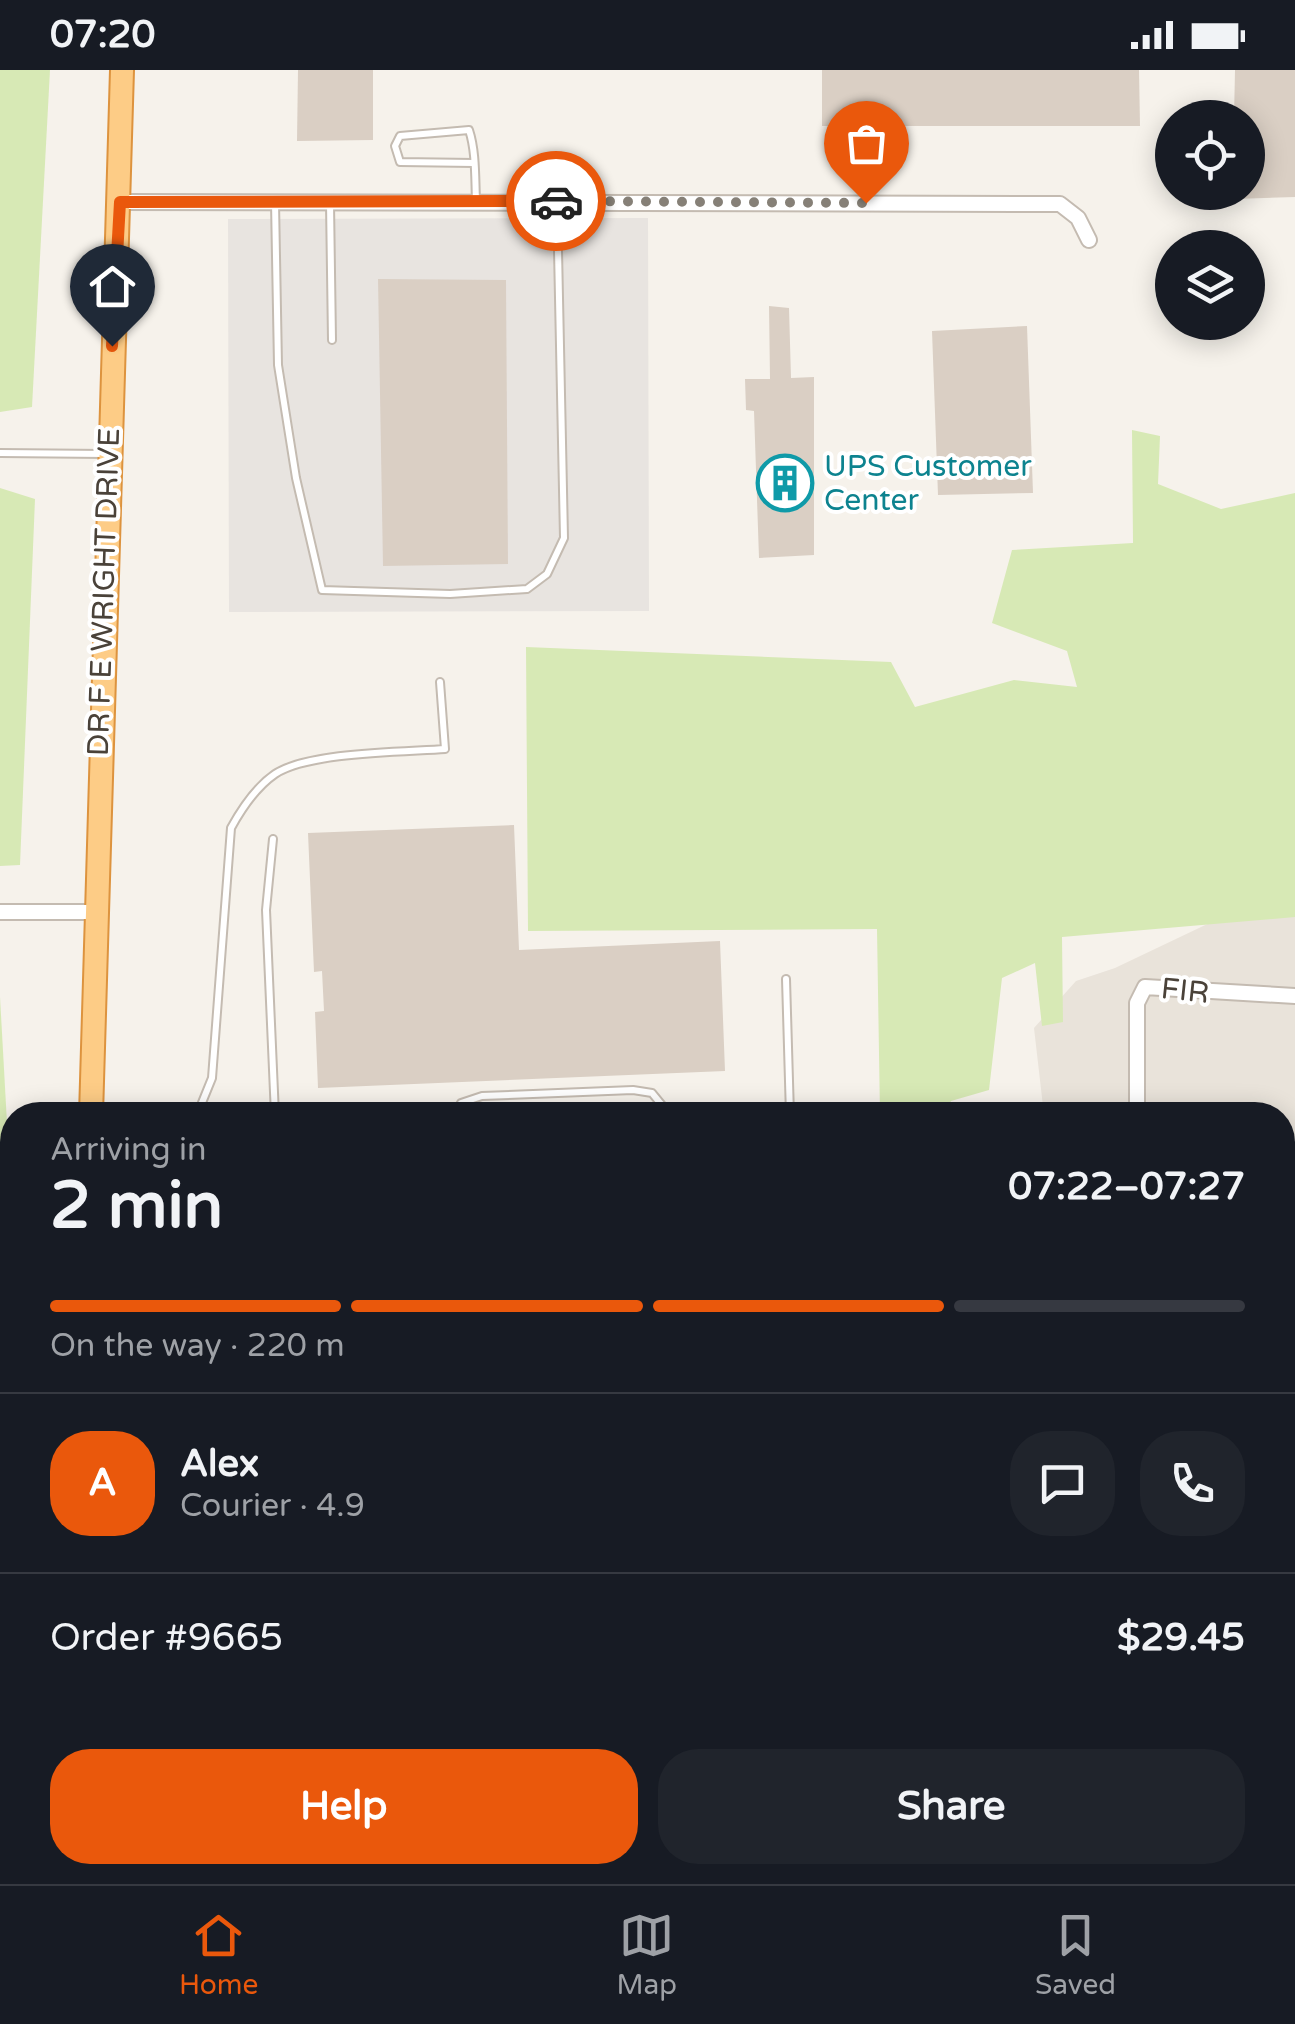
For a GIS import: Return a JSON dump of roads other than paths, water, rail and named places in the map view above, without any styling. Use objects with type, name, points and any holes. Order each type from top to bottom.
[{"type":"highway","name":"DR F E WRIGHT DRIVE","points":[[90,1102],[107,454],[120,202],[122,70]]},
{"type":"street","points":[[120,202],[1060,204],[1078,218],[1088,240]]},
{"type":"street","points":[[0,912],[94,912]]},
{"type":"street","name":"FIR","points":[[1137,1102],[1138,1004],[1145,987],[1295,996]]},
{"type":"lane","points":[[474,163],[400,162],[394,156],[395,146],[400,136],[409,132],[468,130],[474,163],[476,201]]},
{"type":"lane","points":[[275,202],[278,365],[296,478],[322,590],[450,594],[527,588],[547,574],[564,538],[556,201]]},
{"type":"lane","points":[[330,202],[332,340]]},
{"type":"lane","points":[[0,453],[107,454]]},
{"type":"lane","points":[[202,1102],[212,1078],[231,828],[244,804],[277,772],[335,757],[444,749],[440,682]]},
{"type":"lane","points":[[273,839],[266,910],[274,1102]]},
{"type":"lane","points":[[786,979],[790,1102]]},
{"type":"lane","points":[[464,1102],[482,1096],[633,1090],[652,1093],[659,1102]]},
{"type":"place","name":"UPS Customer Center","points":[[785,483]]}]
